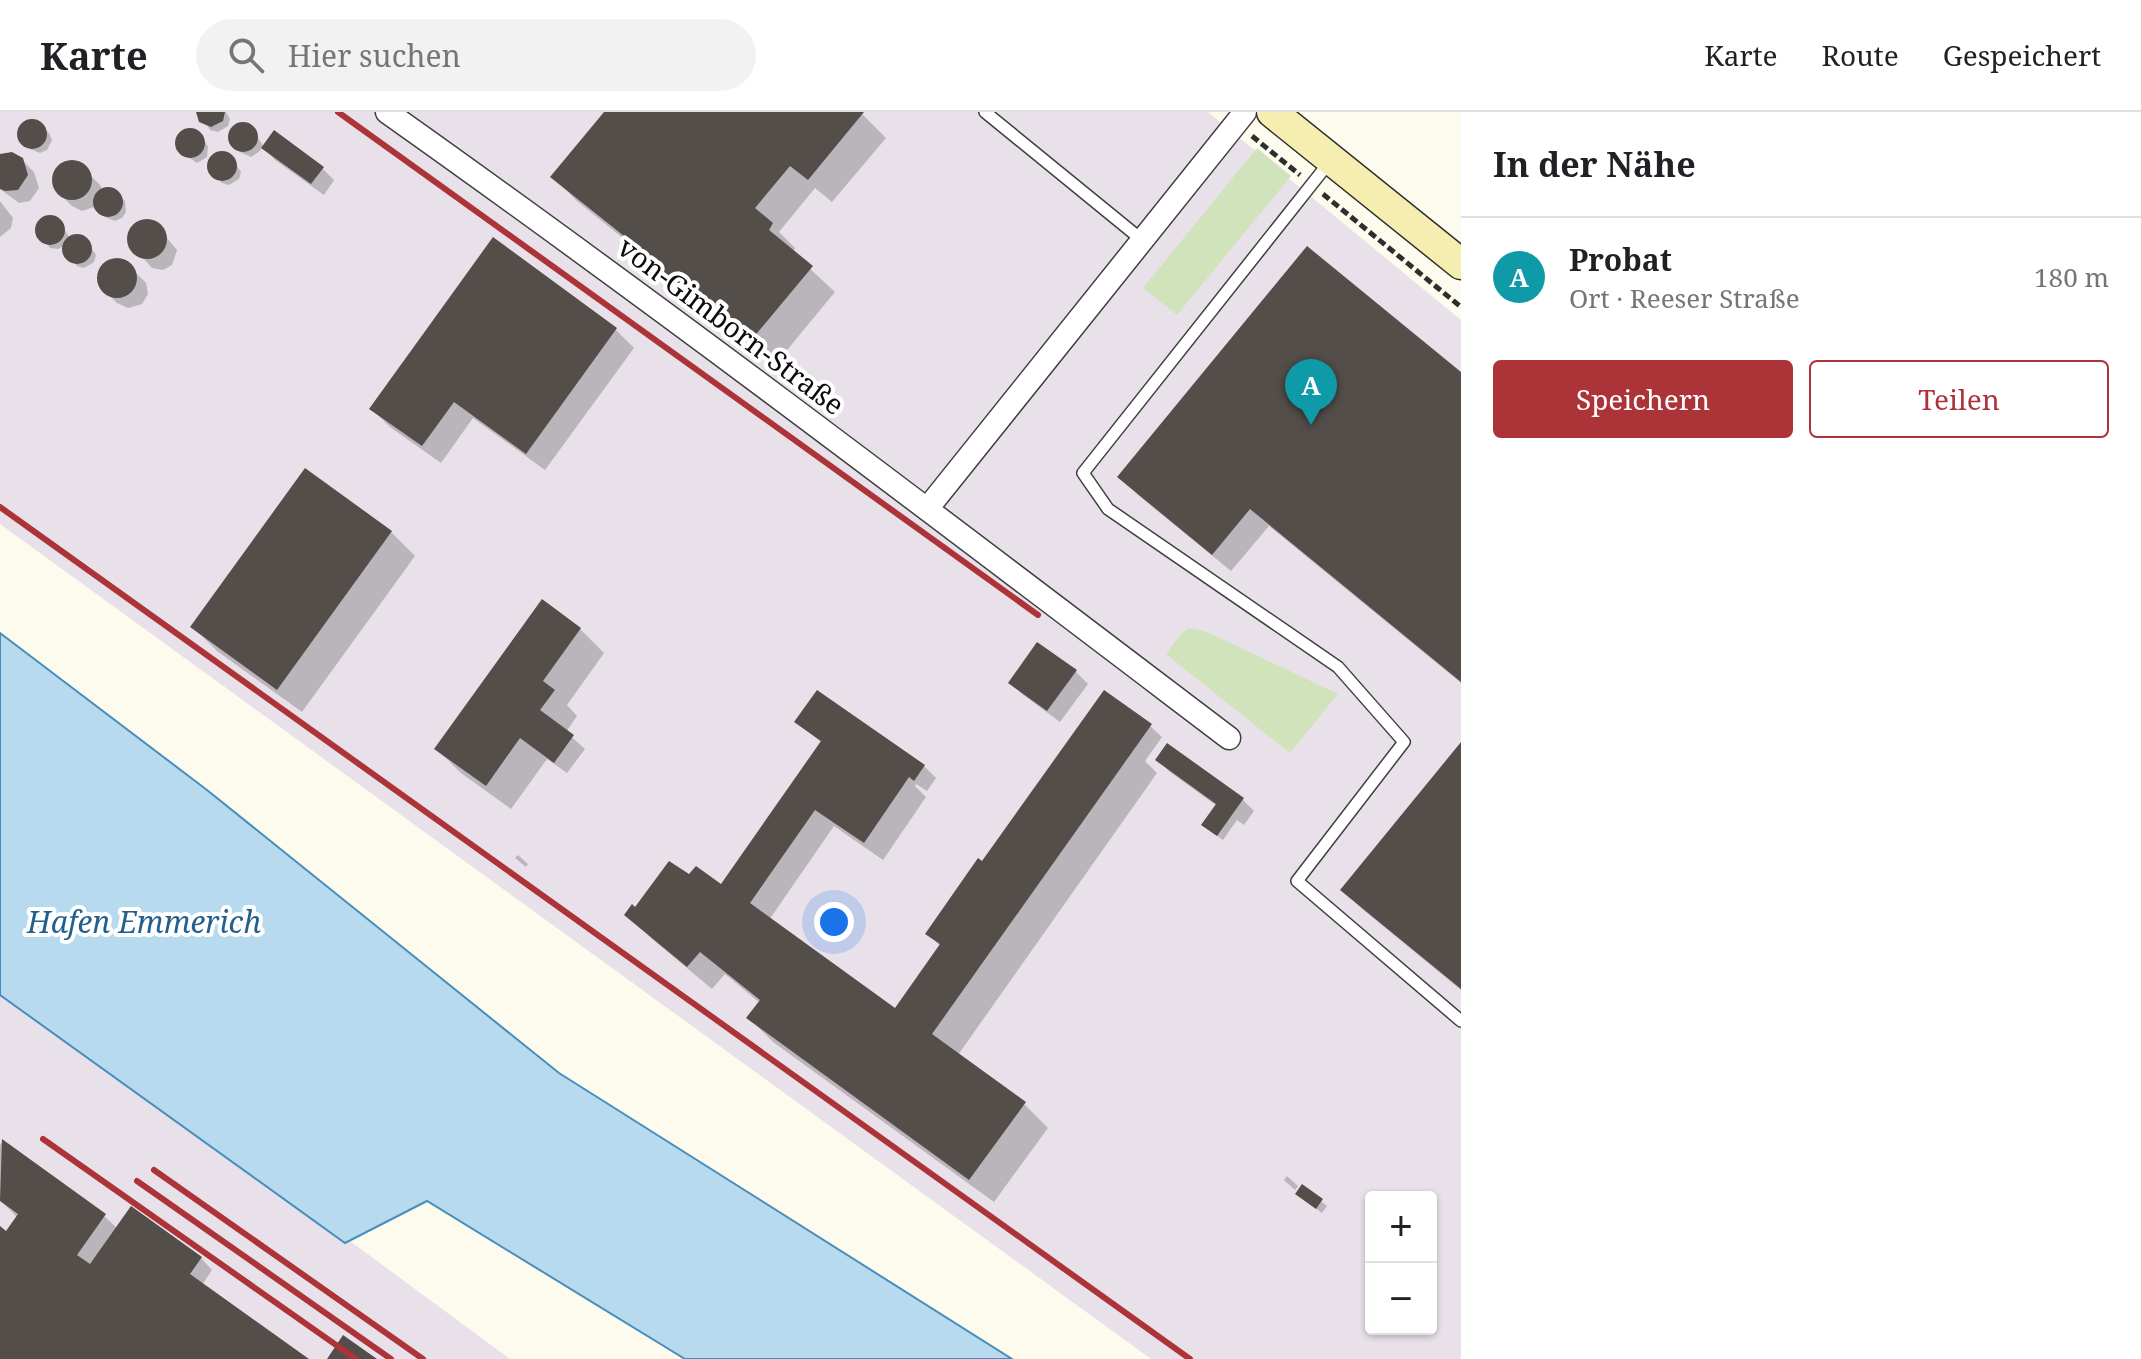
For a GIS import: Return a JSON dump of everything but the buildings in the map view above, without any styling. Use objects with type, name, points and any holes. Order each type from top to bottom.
[{"type":"main road","points":[[1272,112],[1461,264]]},
{"type":"street","name":"von-Gimborn-Straße","points":[[387,112],[499,191],[927,509],[1229,738]]},
{"type":"street","points":[[927,509],[1241,118]]},
{"type":"lane","points":[[985,112],[1142,240]]},
{"type":"lane","points":[[1331,159],[1083,473],[1108,509],[1338,667],[1404,742],[1297,881],[1461,1021]]},
{"type":"path","points":[[1241,118],[1311,185],[1461,307]]},
{"type":"shaded area","points":[[0,112],[1208,112],[1461,320],[1461,1359],[1151,1359],[0,524]]},
{"type":"shaded area","points":[[0,983],[510,1359],[0,1359]]},
{"type":"green space","points":[[1257,148],[1291,176],[1177,315],[1143,288]]},
{"type":"green space","points":[[1189,628],[1207,632],[1338,694],[1290,753],[1166,654]]},
{"type":"water","name":"Hafen Emmerich","points":[[0,633],[207,790],[559,1073],[1012,1359],[685,1359],[427,1201],[345,1243],[0,995]]},
{"type":"railway","points":[[338,112],[1038,615]]},
{"type":"railway","points":[[0,507],[1190,1359]]},
{"type":"railway","points":[[43,1139],[356,1359]]},
{"type":"railway","points":[[154,1170],[423,1359]]},
{"type":"railway","points":[[137,1181],[391,1359]]},
{"type":"place","name":"Probat","points":[[1311,425]]}]
